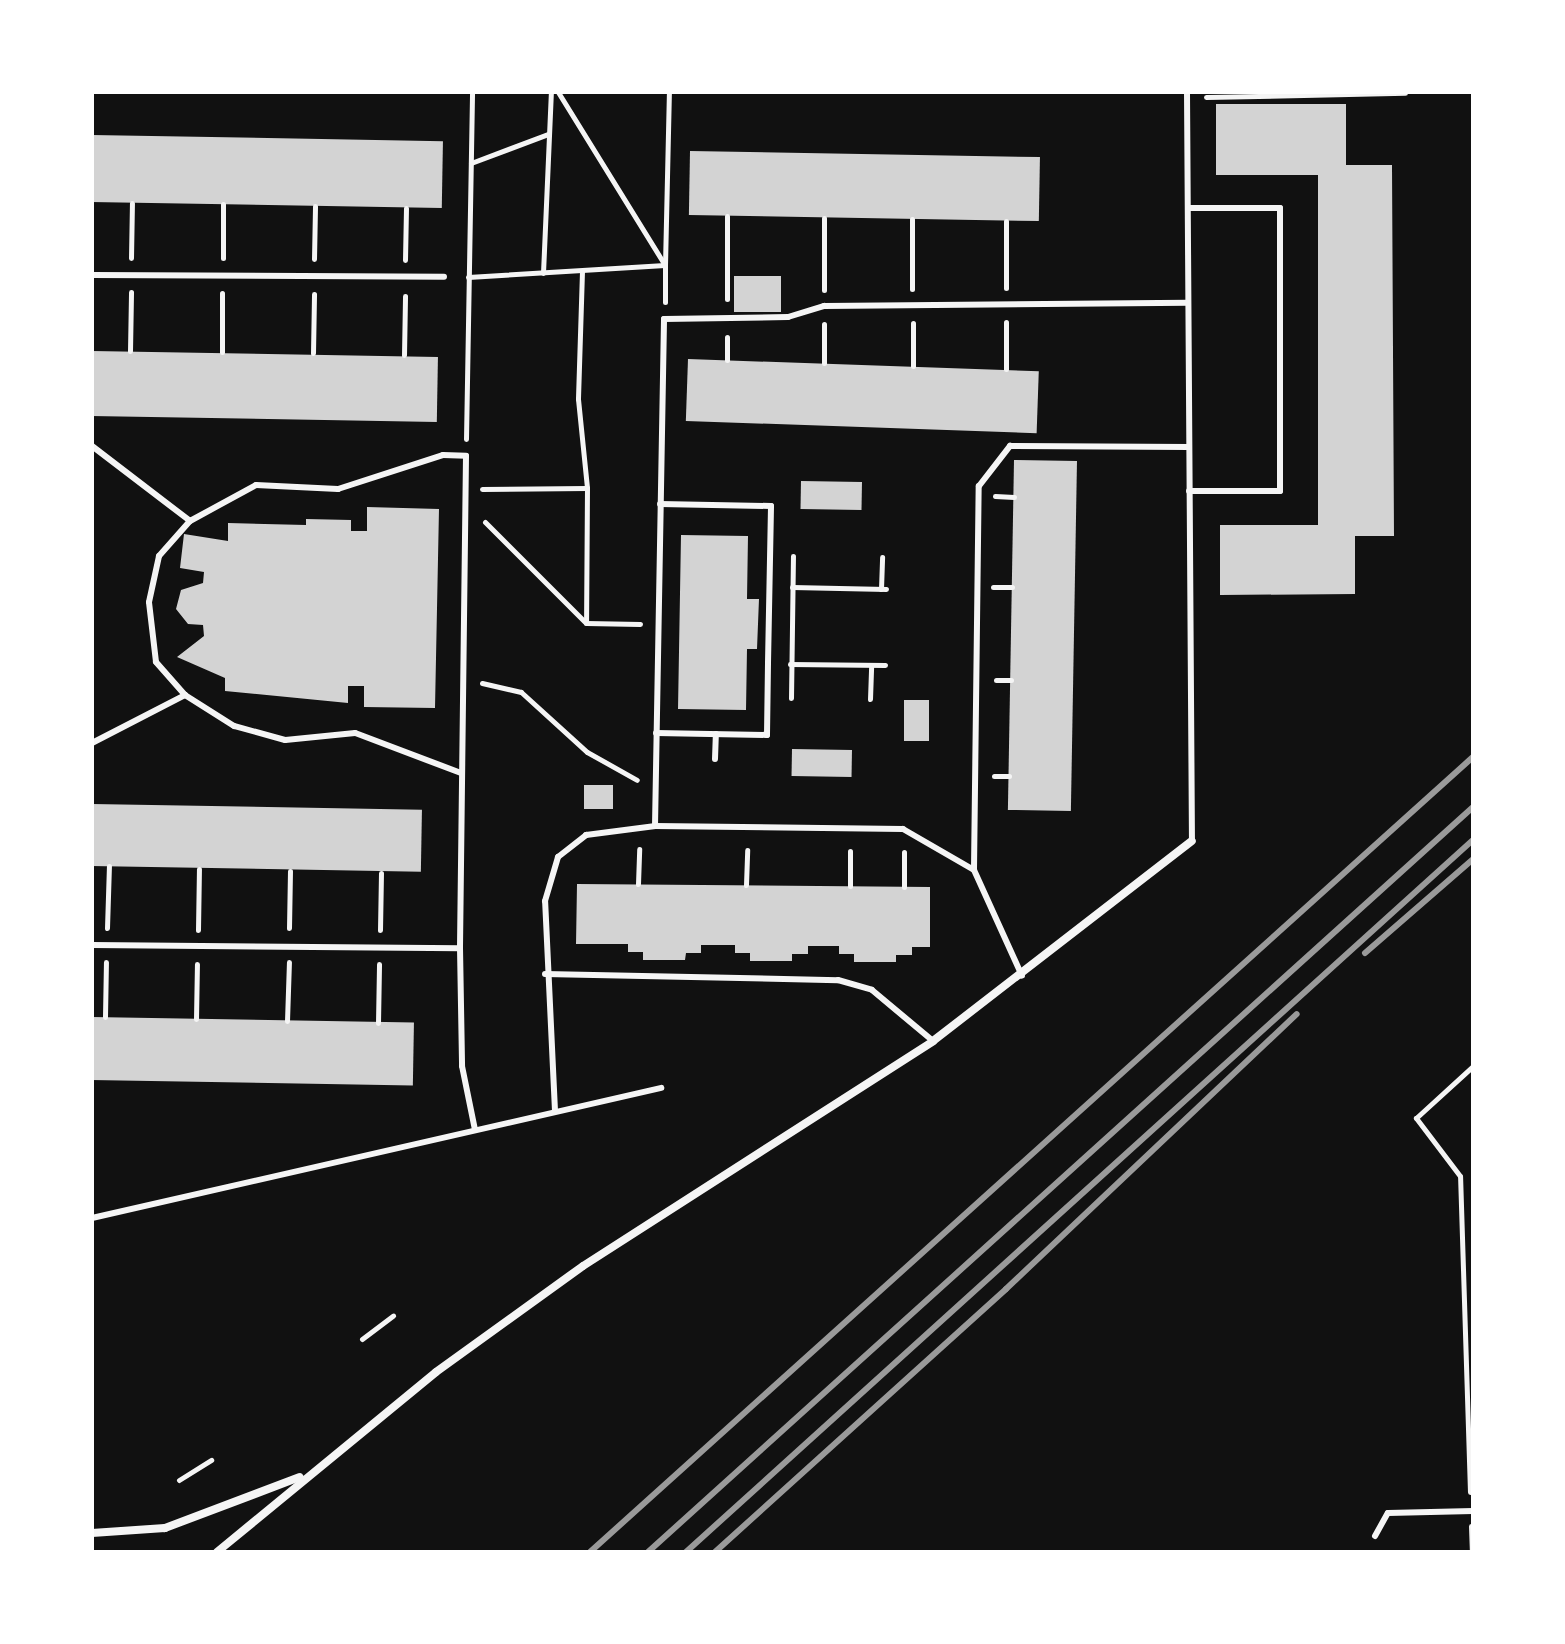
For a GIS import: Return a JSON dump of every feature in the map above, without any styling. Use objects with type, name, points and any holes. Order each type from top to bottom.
[{"type":"street","points":[[217,1552],[436,1372],[583,1266],[933,1041],[1022,976],[1192,841]]},
{"type":"street","points":[[92,1533],[165,1528],[311,1472]]},
{"type":"lane","points":[[1187,94],[1192,841]]},
{"type":"lane","points":[[1188,208],[1280,208],[1280,491],[1189,491]]},
{"type":"lane","points":[[92,275],[444,277]]},
{"type":"lane","points":[[655,826],[664,319],[788,317],[824,306],[1188,303]]},
{"type":"lane","points":[[92,446],[190,521]]},
{"type":"lane","points":[[1022,976],[974,870],[979,486],[1010,446],[1189,447]]},
{"type":"lane","points":[[461,773],[355,733],[285,740],[234,726],[185,695],[156,662],[149,602],[159,556],[190,521],[256,485],[338,489],[443,455],[466,456],[460,948],[462,1066],[475,1130]]},
{"type":"lane","points":[[656,733],[767,735],[771,506],[660,504]]},
{"type":"lane","points":[[92,743],[185,695]]},
{"type":"lane","points":[[715,759],[716,734]]},
{"type":"lane","points":[[555,1111],[545,974],[545,901],[558,857],[586,835],[655,826],[903,829],[974,870]]},
{"type":"lane","points":[[92,945],[460,948]]},
{"type":"lane","points":[[545,974],[838,980],[872,990],[933,1041]]},
{"type":"lane","points":[[92,1218],[661,1088]]},
{"type":"lane","points":[[1375,1536],[1388,1513],[1472,1511]]},
{"type":"path","points":[[466,456],[472,92]]},
{"type":"path","points":[[543,273],[551,92]]},
{"type":"path","points":[[558,92],[665,265]]},
{"type":"path","points":[[664,319],[669,92]]},
{"type":"path","points":[[1187,94],[1405,93]]},
{"type":"path","points":[[471,163],[548,134]]},
{"type":"path","points":[[131,259],[132,203]]},
{"type":"path","points":[[223,204],[223,259]]},
{"type":"path","points":[[314,260],[315,206]]},
{"type":"path","points":[[405,261],[406,208]]},
{"type":"path","points":[[727,216],[727,360]]},
{"type":"path","points":[[444,277],[665,265]]},
{"type":"path","points":[[582,271],[578,399],[587,488],[586,623]]},
{"type":"path","points":[[130,351],[131,275]]},
{"type":"path","points":[[222,352],[223,276]]},
{"type":"path","points":[[313,353],[314,276]]},
{"type":"path","points":[[404,355],[406,277]]},
{"type":"path","points":[[465,489],[587,488]]},
{"type":"path","points":[[465,499],[517,560],[586,623],[658,624]]},
{"type":"path","points":[[791,698],[793,556]]},
{"type":"path","points":[[769,587],[884,589],[882,557]]},
{"type":"path","points":[[768,663],[885,665]]},
{"type":"path","points":[[870,699],[871,665]]},
{"type":"path","points":[[462,679],[521,692],[587,752],[655,791]]},
{"type":"path","points":[[638,884],[639,849]]},
{"type":"path","points":[[746,885],[747,850]]},
{"type":"path","points":[[850,851],[850,886]]},
{"type":"path","points":[[904,851],[904,887]]},
{"type":"path","points":[[1472,1552],[1460,1176],[1416,1118],[1473,1066]]},
{"type":"path","points":[[362,1339],[393,1316]]},
{"type":"path","points":[[179,1480],[211,1460]]},
{"type":"building","points":[[1216,104],[1346,104],[1346,165],[1392,165],[1394,536],[1355,536],[1355,594],[1220,595],[1220,525],[1318,525],[1318,175],[1216,175]]},
{"type":"building","points":[[92,135],[443,141],[442,208],[92,202]]},
{"type":"building","points":[[690,151],[1040,157],[1039,221],[689,215]]},
{"type":"building","points":[[734,276],[781,276],[781,312],[734,312]]},
{"type":"building","points":[[92,351],[438,357],[437,422],[92,416]]},
{"type":"building","points":[[688,359],[1039,371],[1037,433],[686,421]]},
{"type":"building","points":[[1014,460],[1077,461],[1071,811],[1008,810]]},
{"type":"building","points":[[801,481],[862,482],[862,510],[801,509]]},
{"type":"building","points":[[367,507],[439,509],[435,708],[364,707],[364,686],[348,686],[348,703],[225,691],[225,678],[177,657],[204,636],[203,625],[188,624],[176,609],[181,590],[203,583],[204,572],[180,568],[184,534],[228,541],[228,523],[306,525],[306,519],[351,520],[351,531],[367,531]]},
{"type":"building","points":[[681,535],[748,536],[747,599],[759,599],[757,649],[747,649],[746,710],[678,709]]},
{"type":"building","points":[[904,700],[929,700],[929,741],[904,741]]},
{"type":"building","points":[[792,749],[852,750],[852,777],[792,776]]},
{"type":"building","points":[[584,785],[613,785],[613,809],[584,809]]},
{"type":"building","points":[[92,804],[422,810],[421,872],[92,866]]},
{"type":"building","points":[[577,884],[930,887],[930,947],[912,947],[912,955],[896,955],[896,962],[854,962],[854,954],[839,954],[839,946],[808,946],[808,954],[792,954],[792,961],[750,961],[750,953],[735,953],[735,945],[701,945],[701,953],[686,953],[685,960],[643,960],[643,952],[628,952],[628,944],[576,944]]},
{"type":"building","points":[[92,1017],[414,1023],[413,1086],[92,1080]]},
{"type":"railway","points":[[590,1552],[1473,757]]},
{"type":"railway","points":[[648,1552],[1473,807]]},
{"type":"railway","points":[[686,1552],[1473,840]]},
{"type":"railway","points":[[1365,953],[1473,859]]},
{"type":"railway","points":[[715,1552],[1006,1289],[1297,1014]]}]
